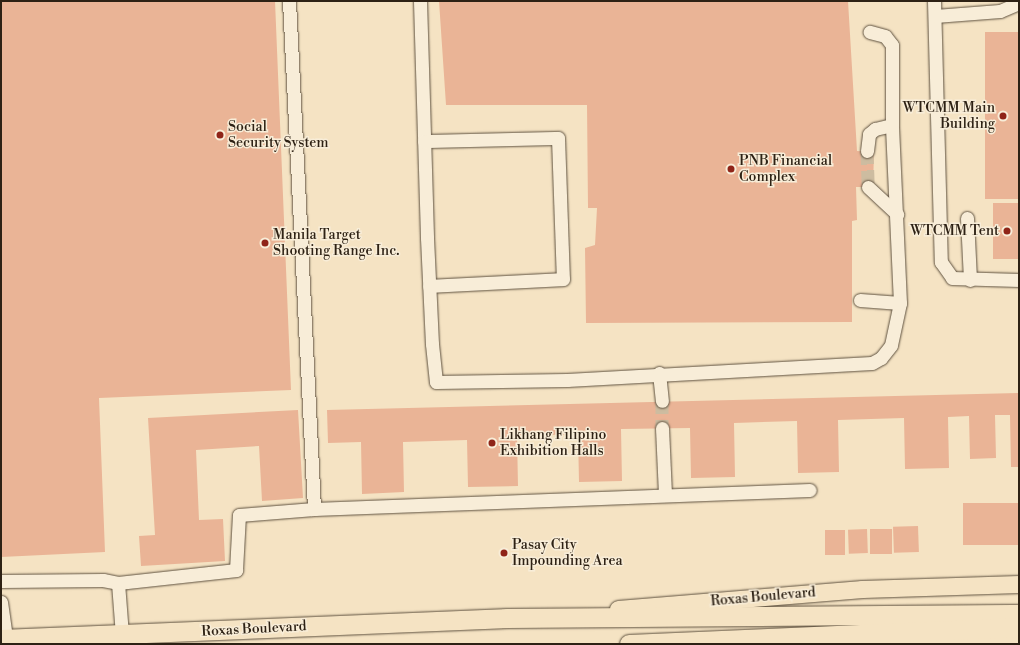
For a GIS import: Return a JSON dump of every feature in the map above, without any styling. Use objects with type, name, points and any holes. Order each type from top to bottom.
[{"type":"highway","name":"Roxas Boulevard","points":[[629,644],[818,637],[992,621],[1019,614]]},
{"type":"highway","name":"Roxas Boulevard","points":[[4,639],[508,618],[992,621],[1019,627]]},
{"type":"main road","name":"Roxas Boulevard","points":[[508,618],[862,589],[1019,584]]},
{"type":"main road","name":"Roxas Boulevard","points":[[818,637],[881,643],[1019,640]]},
{"type":"lane","points":[[289,1],[314,509]]},
{"type":"lane","points":[[420,1],[429,286],[436,382],[567,380],[872,363],[881,358],[891,345],[900,303],[892,125],[892,45],[885,36],[870,32]]},
{"type":"lane","points":[[934,1],[941,262],[952,278],[970,280],[1019,280]]},
{"type":"lane","points":[[935,16],[1000,11],[1018,2]]},
{"type":"lane","points":[[867,152],[866,141],[869,134],[875,129],[892,125]]},
{"type":"lane","points":[[424,141],[558,138],[563,279],[429,286]]},
{"type":"lane","points":[[868,187],[897,214]]},
{"type":"lane","points":[[967,218],[970,280]]},
{"type":"lane","points":[[860,300],[900,303]]},
{"type":"lane","points":[[659,374],[662,401]]},
{"type":"lane","points":[[662,428],[665,495]]},
{"type":"lane","points":[[1,581],[103,580],[118,583],[236,570],[239,515],[314,509],[810,490]]},
{"type":"lane","points":[[118,583],[122,635]]},
{"type":"lane","points":[[1,602],[4,639]]},
{"type":"building","points":[[1,1],[275,1],[291,390],[99,398],[105,552],[1,557]]},
{"type":"building","name":"PNB Financial Complex","points":[[439,1],[848,1],[857,151],[874,152],[873,187],[856,187],[857,220],[852,221],[852,322],[586,323],[585,248],[595,245],[597,208],[588,208],[587,105],[446,105]]},
{"type":"building","name":"WTCMM Main Building","points":[[985,32],[1019,32],[1019,199],[985,199]]},
{"type":"building","name":"WTCMM Tent","points":[[993,203],[1019,203],[1019,259],[993,259]]},
{"type":"building","name":"Likhang Filipino Exhibition Halls","points":[[1019,393],[1019,467],[1011,467],[1010,415],[995,415],[996,458],[970,459],[969,416],[948,417],[949,468],[905,469],[904,418],[838,420],[839,472],[798,473],[797,421],[734,423],[735,477],[691,478],[690,428],[621,429],[622,481],[579,482],[578,434],[517,436],[518,486],[468,487],[467,440],[403,442],[404,492],[362,494],[361,442],[328,443],[327,410]]},
{"type":"building","points":[[298,410],[303,498],[262,501],[259,446],[196,450],[199,520],[223,519],[225,561],[141,566],[139,536],[155,535],[148,418]]},
{"type":"building","points":[[963,503],[1019,503],[1019,545],[963,545]]},
{"type":"building","points":[[918,526],[919,552],[894,553],[893,527]]},
{"type":"building","points":[[867,529],[868,553],[849,554],[848,530]]},
{"type":"building","points":[[870,529],[892,529],[892,554],[870,554]]},
{"type":"building","points":[[825,530],[845,530],[845,555],[825,555]]},
{"type":"tunnel","points":[[867,151],[868,187]]},
{"type":"tunnel","points":[[662,401],[662,428]]},
{"type":"place","name":"WTCMM Main Building","points":[[1003,116]]},
{"type":"place","name":"Social Security System","points":[[220,135]]},
{"type":"place","name":"PNB Financial Complex","points":[[731,169]]},
{"type":"place","name":"WTCMM Tent","points":[[1007,231]]},
{"type":"place","name":"Manila Target Shooting Range Inc.","points":[[265,243]]},
{"type":"place","name":"Likhang Filipino Exhibition Halls","points":[[492,443]]},
{"type":"place","name":"Pasay City Impounding Area","points":[[504,553]]}]
